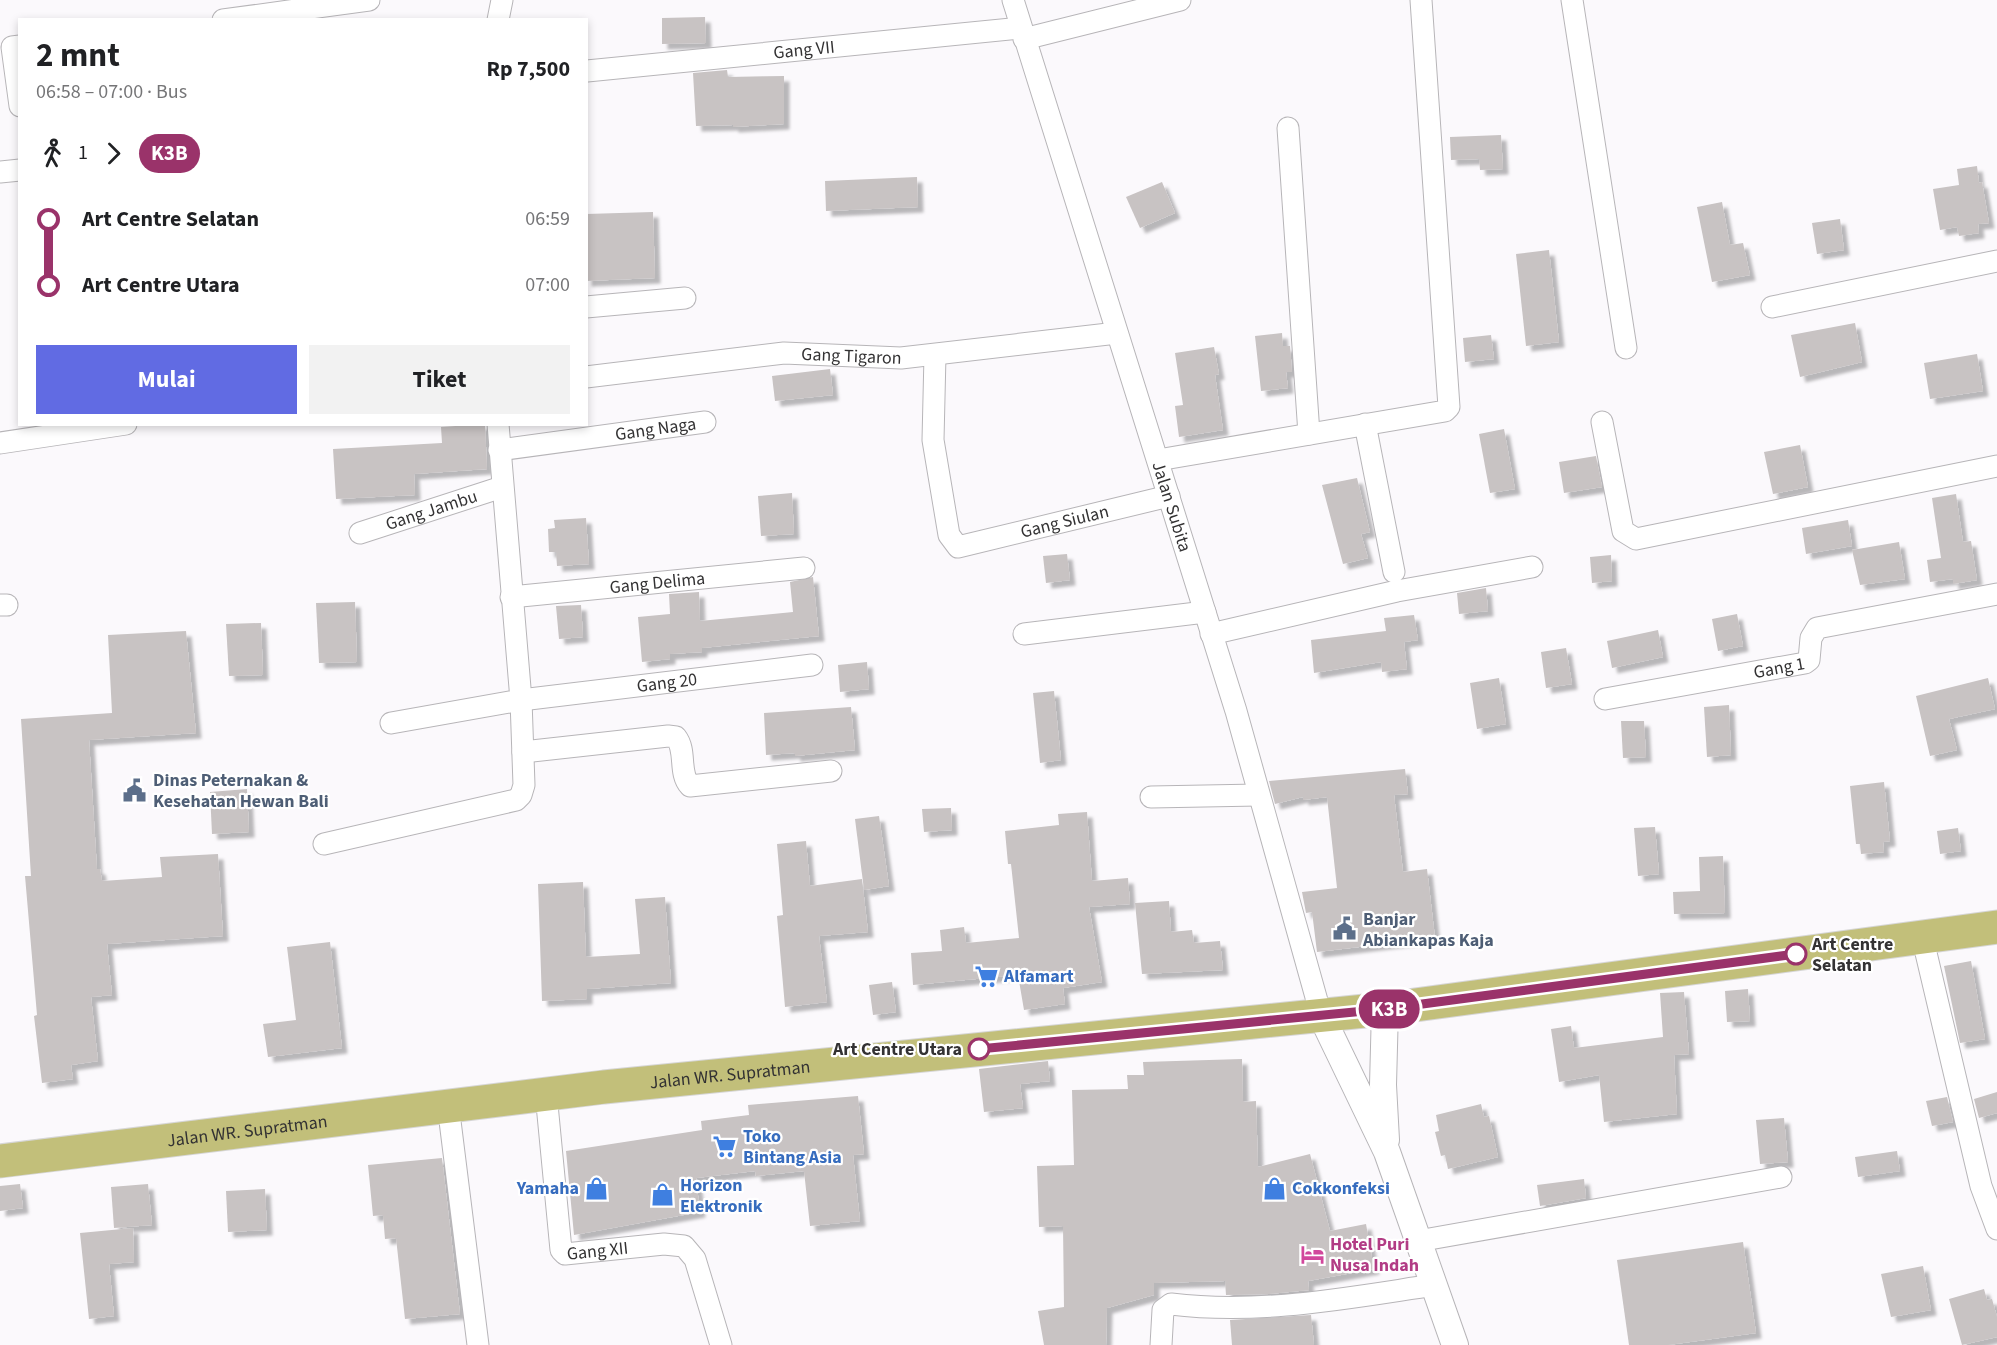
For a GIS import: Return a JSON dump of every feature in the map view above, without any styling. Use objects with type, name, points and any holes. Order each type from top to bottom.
[{"type":"main road","name":"Jalan WR. Supratman","points":[[0,1161],[546,1094],[1385,1009],[1997,927]]},
{"type":"street","points":[[232,14],[369,0]]},
{"type":"street","points":[[498,18],[502,0]]},
{"type":"street","name":"Jalan Subita","points":[[1013,0],[1236,711],[1321,1015]]},
{"type":"street","name":"Gang VII","points":[[588,71],[1023,33],[1180,0]]},
{"type":"street","points":[[1158,460],[1445,411],[1450,403],[1421,0]]},
{"type":"street","points":[[1572,0],[1626,348]]},
{"type":"street","points":[[16,46],[18,76]]},
{"type":"street","points":[[1288,128],[1309,434]]},
{"type":"street","points":[[0,172],[18,170]]},
{"type":"street","points":[[1772,307],[1997,261]]},
{"type":"street","points":[[588,307],[685,298]]},
{"type":"street","name":"Gang Tigaron","points":[[588,377],[784,353],[885,358],[935,355],[1117,333]]},
{"type":"street","name":"Gang Siulan","points":[[935,355],[933,440],[949,536],[953,543],[962,547],[1169,496]]},
{"type":"street","name":"Gang Naga","points":[[499,450],[705,422]]},
{"type":"street","points":[[1602,422],[1623,531],[1636,539],[1997,466]]},
{"type":"street","points":[[1365,424],[1394,572]]},
{"type":"street","points":[[0,443],[113,426]]},
{"type":"street","points":[[324,844],[516,800],[521,795],[524,784],[521,700],[498,426]]},
{"type":"street","name":"Gang Jambu","points":[[360,533],[502,487]]},
{"type":"street","points":[[1211,634],[1397,591],[1532,567]]},
{"type":"street","name":"Gang Delima","points":[[512,597],[804,568]]},
{"type":"street","name":"Gang 1","points":[[1605,699],[1805,663],[1809,660],[1811,638],[1817,628],[1997,594]]},
{"type":"street","points":[[1024,634],[1205,612]]},
{"type":"street","name":"Gang 20","points":[[391,723],[521,700],[812,665]]},
{"type":"street","points":[[523,752],[668,736],[676,737],[681,745],[684,778],[690,786],[831,771]]},
{"type":"street","points":[[1151,797],[1258,795]]},
{"type":"street","points":[[1922,936],[1981,1186],[1997,1229]]},
{"type":"street","points":[[1385,1009],[1383,1085],[1387,1152]]},
{"type":"street","points":[[1321,1015],[1387,1152],[1455,1345]]},
{"type":"street","name":"Gang XII","points":[[546,1094],[561,1250],[565,1254],[664,1244],[684,1246],[695,1259],[721,1345]]},
{"type":"street","points":[[448,1105],[478,1345]]},
{"type":"street","points":[[1418,1241],[1780,1177]]},
{"type":"street","points":[[1161,1345],[1162,1310],[1172,1304],[1202,1308],[1281,1308],[1434,1285]]},
{"type":"building","points":[[705,17],[706,43],[662,44],[662,18]]},
{"type":"building","points":[[727,70],[728,77],[784,76],[784,124],[733,127],[733,125],[696,126],[693,73]]},
{"type":"building","points":[[1501,135],[1503,169],[1480,170],[1479,159],[1451,160],[1450,137]]},
{"type":"building","points":[[1977,166],[1989,223],[1978,224],[1979,233],[1959,236],[1957,227],[1940,230],[1933,189],[1959,185],[1957,169]]},
{"type":"building","points":[[917,177],[918,207],[826,211],[825,181]]},
{"type":"building","points":[[1162,182],[1175,213],[1140,228],[1126,197]]},
{"type":"building","points":[[1722,202],[1730,245],[1743,243],[1750,275],[1712,282],[1697,207]]},
{"type":"building","points":[[653,212],[655,278],[588,281],[588,214]]},
{"type":"building","points":[[1840,219],[1844,250],[1817,254],[1812,223]]},
{"type":"building","points":[[1549,250],[1559,342],[1526,346],[1516,254]]},
{"type":"building","points":[[1855,323],[1862,362],[1800,377],[1791,335]]},
{"type":"building","points":[[1282,333],[1283,346],[1290,346],[1292,372],[1286,372],[1288,388],[1261,391],[1255,336]]},
{"type":"building","points":[[1491,335],[1494,359],[1465,362],[1463,338]]},
{"type":"building","points":[[1214,347],[1219,374],[1215,375],[1223,430],[1179,437],[1175,406],[1183,405],[1175,353]]},
{"type":"building","points":[[1977,354],[1983,391],[1930,399],[1924,363]]},
{"type":"building","points":[[830,369],[833,395],[775,401],[772,376]]},
{"type":"building","points":[[485,426],[487,469],[414,474],[415,495],[336,499],[333,449],[442,443],[441,427]]},
{"type":"building","points":[[1504,429],[1515,489],[1490,493],[1479,434]]},
{"type":"building","points":[[1800,445],[1808,487],[1773,494],[1764,452]]},
{"type":"building","points":[[1596,456],[1602,487],[1564,493],[1559,462]]},
{"type":"building","points":[[1357,478],[1370,532],[1361,534],[1368,558],[1343,564],[1322,485]]},
{"type":"building","points":[[792,493],[794,534],[761,536],[758,496]]},
{"type":"building","points":[[1956,494],[1963,542],[1971,541],[1977,580],[1953,584],[1953,579],[1930,582],[1927,560],[1941,558],[1932,498]]},
{"type":"building","points":[[586,518],[589,564],[557,566],[556,552],[549,552],[548,529],[555,528],[554,520]]},
{"type":"building","points":[[1848,520],[1852,546],[1806,554],[1802,528]]},
{"type":"building","points":[[1899,542],[1905,579],[1860,585],[1852,550]]},
{"type":"building","points":[[1067,554],[1070,580],[1046,583],[1043,556]]},
{"type":"building","points":[[1611,555],[1612,581],[1592,583],[1590,557]]},
{"type":"building","points":[[813,577],[819,636],[702,648],[702,652],[670,654],[670,659],[642,662],[638,617],[670,614],[669,594],[699,592],[700,621],[793,612],[790,582]]},
{"type":"building","points":[[1486,588],[1488,611],[1459,614],[1457,593]]},
{"type":"building","points":[[355,602],[357,662],[319,663],[316,603]]},
{"type":"building","points":[[581,605],[583,637],[559,639],[556,606]]},
{"type":"building","points":[[1737,614],[1743,646],[1718,651],[1712,619]]},
{"type":"building","points":[[1414,615],[1418,640],[1404,642],[1407,669],[1382,672],[1381,662],[1314,673],[1311,640],[1386,631],[1384,618]]},
{"type":"building","points":[[261,623],[263,675],[229,676],[226,624]]},
{"type":"building","points":[[1658,630],[1663,657],[1612,668],[1607,641]]},
{"type":"building","points":[[186,631],[196,733],[89,740],[97,869],[100,869],[102,881],[162,877],[160,857],[218,854],[223,936],[107,944],[112,995],[91,997],[98,1061],[71,1065],[73,1079],[42,1083],[34,1016],[37,1015],[25,876],[31,876],[21,719],[112,713],[108,635]]},
{"type":"building","points":[[1566,648],[1572,684],[1546,688],[1541,652]]},
{"type":"building","points":[[867,662],[869,689],[840,692],[838,665]]},
{"type":"building","points":[[1499,678],[1506,724],[1477,729],[1470,683]]},
{"type":"building","points":[[1988,678],[1995,709],[1949,719],[1957,750],[1930,756],[1916,696]]},
{"type":"building","points":[[1054,691],[1061,760],[1040,763],[1033,693]]},
{"type":"building","points":[[1729,705],[1731,755],[1707,757],[1704,707]]},
{"type":"building","points":[[851,707],[855,750],[795,756],[795,753],[766,755],[764,713]]},
{"type":"building","points":[[1621,721],[1644,721],[1646,757],[1623,758]]},
{"type":"building","points":[[1405,769],[1408,794],[1394,795],[1403,872],[1427,869],[1435,938],[1317,952],[1312,912],[1306,913],[1302,892],[1337,888],[1327,797],[1303,800],[1303,797],[1275,804],[1269,781]]},
{"type":"building","points":[[1884,782],[1890,841],[1883,842],[1884,852],[1861,854],[1860,844],[1856,844],[1850,786]]},
{"type":"building","points":[[247,789],[249,832],[212,834],[210,792]]},
{"type":"building","points":[[951,808],[952,830],[924,832],[922,809]]},
{"type":"building","points":[[1087,812],[1092,881],[1128,878],[1130,904],[1089,907],[1102,982],[1063,988],[1065,1004],[1024,1010],[1018,975],[913,985],[911,953],[942,951],[940,930],[964,927],[966,943],[1019,938],[1005,831],[1059,825],[1058,814]]},
{"type":"building","points":[[879,816],[889,886],[864,890],[855,819]]},
{"type":"building","points":[[1655,827],[1659,874],[1638,876],[1634,828]]},
{"type":"building","points":[[1958,828],[1961,851],[1940,854],[1937,831]]},
{"type":"building","points":[[806,841],[810,886],[862,879],[868,932],[819,936],[827,1002],[785,1007],[777,916],[783,915],[777,844]]},
{"type":"building","points":[[1723,856],[1725,913],[1674,914],[1673,892],[1700,891],[1699,857]]},
{"type":"building","points":[[583,882],[586,957],[640,954],[635,899],[665,897],[671,983],[587,989],[587,999],[542,1001],[538,884]]},
{"type":"building","points":[[1169,901],[1171,932],[1192,930],[1194,943],[1220,941],[1223,970],[1142,974],[1135,903]]},
{"type":"building","points":[[330,942],[342,1048],[268,1057],[263,1024],[296,1020],[287,947]]},
{"type":"building","points":[[1971,961],[1985,1039],[1960,1043],[1944,966]]},
{"type":"building","points":[[892,982],[896,1012],[873,1015],[869,985]]},
{"type":"building","points":[[1748,989],[1750,1021],[1727,1022],[1725,991]]},
{"type":"building","points":[[1684,992],[1689,1054],[1674,1055],[1677,1114],[1604,1122],[1599,1075],[1559,1082],[1551,1029],[1571,1026],[1574,1048],[1663,1037],[1660,993]]},
{"type":"building","points":[[1242,1059],[1243,1102],[1256,1101],[1258,1167],[1310,1154],[1330,1231],[1366,1224],[1374,1269],[1308,1281],[1309,1290],[1269,1294],[1226,1295],[1225,1281],[1154,1283],[1154,1295],[1107,1308],[1106,1345],[1044,1345],[1038,1311],[1064,1307],[1063,1226],[1039,1227],[1037,1166],[1074,1165],[1072,1090],[1128,1089],[1127,1075],[1144,1075],[1143,1062]]},
{"type":"building","points":[[1048,1061],[1050,1081],[1020,1084],[1023,1108],[984,1112],[979,1069]]},
{"type":"building","points":[[1997,1092],[1997,1113],[1979,1118],[1974,1099]]},
{"type":"building","points":[[858,1096],[864,1154],[853,1155],[860,1221],[810,1226],[804,1171],[756,1176],[755,1171],[696,1178],[700,1212],[574,1235],[566,1151],[702,1130],[701,1121],[749,1115],[748,1105]]},
{"type":"building","points":[[1947,1097],[1953,1122],[1932,1126],[1926,1101]]},
{"type":"building","points":[[1481,1104],[1484,1117],[1489,1116],[1498,1157],[1448,1169],[1445,1155],[1441,1156],[1435,1132],[1439,1131],[1436,1115]]},
{"type":"building","points":[[1784,1118],[1788,1162],[1760,1164],[1756,1120]]},
{"type":"building","points":[[1897,1151],[1900,1171],[1858,1177],[1855,1157]]},
{"type":"building","points":[[442,1158],[460,1314],[405,1319],[396,1238],[385,1239],[383,1215],[373,1216],[368,1165]]},
{"type":"building","points":[[1584,1179],[1586,1198],[1540,1206],[1537,1185]]},
{"type":"building","points":[[20,1184],[23,1208],[0,1211],[0,1186]]},
{"type":"building","points":[[148,1184],[152,1225],[114,1228],[111,1187]]},
{"type":"building","points":[[265,1189],[267,1230],[228,1232],[226,1191]]},
{"type":"building","points":[[133,1228],[134,1262],[109,1264],[114,1316],[89,1319],[80,1233]]},
{"type":"building","points":[[1743,1242],[1756,1333],[1668,1345],[1629,1345],[1617,1260]]},
{"type":"building","points":[[1923,1266],[1931,1310],[1891,1317],[1881,1274]]},
{"type":"building","points":[[1984,1289],[1987,1300],[1992,1299],[1997,1317],[1997,1337],[1962,1345],[1949,1299]]},
{"type":"building","points":[[1311,1315],[1314,1345],[1232,1345],[1230,1320]]},
{"type":"bus line","name":"K3B","points":[[979,1049],[1385,1009],[1796,954]]},
{"type":"place","name":"Dinas Peternakan & Kesehatan Hewan Bali","points":[[135,790]]},
{"type":"place","name":"Banjar Abiankapas Kaja","points":[[1345,929]]},
{"type":"place","name":"Art Centre Selatan","points":[[1796,954]]},
{"type":"place","name":"Alfamart","points":[[986,976]]},
{"type":"place","name":"Art Centre Utara","points":[[979,1049]]},
{"type":"place","name":"Toko Bintang Asia","points":[[725,1146]]},
{"type":"place","name":"Yamaha","points":[[597,1188]]},
{"type":"place","name":"Cokkonfeksi","points":[[1274,1188]]},
{"type":"place","name":"Horizon Elektronik","points":[[662,1195]]},
{"type":"place","name":"Hotel Puri Nusa Indah","points":[[1312,1254]]}]
